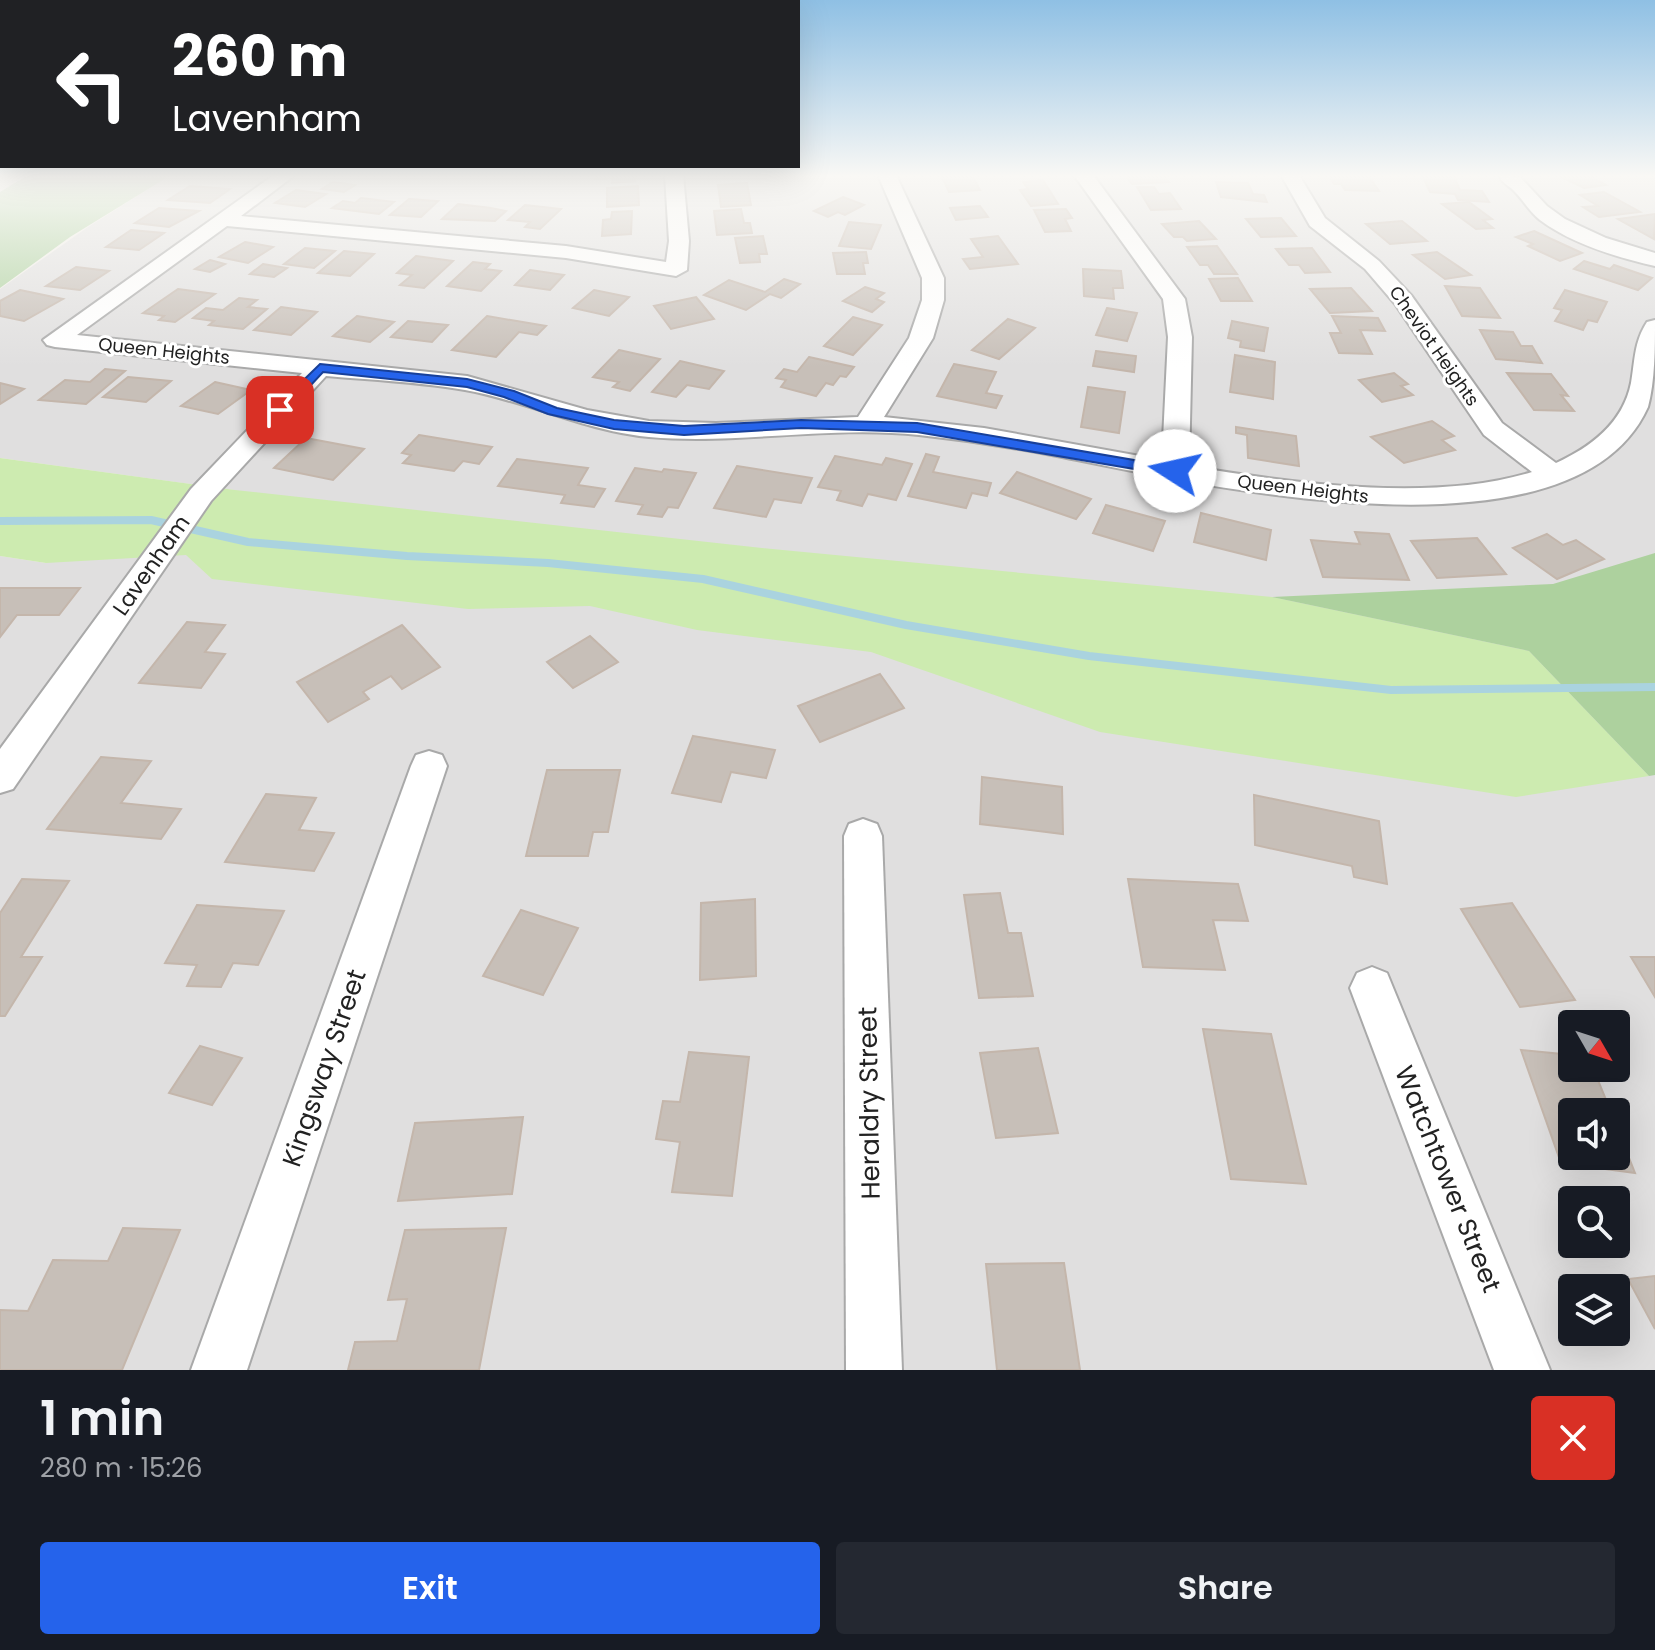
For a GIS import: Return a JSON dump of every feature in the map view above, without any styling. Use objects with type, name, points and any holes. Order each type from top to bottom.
[{"type":"street","name":"Queen Heights","points":[[196,239],[55,340],[467,383],[582,419],[648,428],[719,430],[801,424],[868,424],[962,433],[1175,471],[1357,498],[1403,498],[1514,487],[1555,475],[1592,455],[1623,427],[1636,407],[1643,387],[1646,344],[1655,327]]},
{"type":"street","points":[[426,239],[566,252],[676,270],[679,239]]},
{"type":"street","points":[[868,424],[886,387],[927,330],[935,295],[933,278],[916,239]]},
{"type":"street","points":[[1130,239],[1174,299],[1180,337],[1175,471]]},
{"type":"street","name":"Cheviot Heights","points":[[1339,239],[1372,265],[1403,300],[1493,429],[1555,475]]},
{"type":"street","points":[[1596,239],[1655,260]]},
{"type":"street","name":"Lavenham","points":[[0,778],[201,495],[320,368]]},
{"type":"street","name":"Kingsway Street","points":[[219,1370],[429,766]]},
{"type":"street","name":"Heraldry Street","points":[[863,836],[874,1370]]},
{"type":"street","name":"Watchtower Street","points":[[1372,988],[1522,1370]]},
{"type":"shaded area","points":[[71,239],[1655,239],[1655,1370],[0,1370],[0,556],[46,563],[234,490],[0,458],[0,289]]},
{"type":"green space","points":[[0,239],[67,239],[0,288]]},
{"type":"green space","points":[[0,458],[235,490],[762,548],[1272,597],[1529,651],[1649,776],[1516,797],[1100,732],[871,652],[697,630],[590,606],[468,609],[212,579],[186,555],[46,563],[0,556]]},
{"type":"green space","points":[[1655,553],[1655,775],[1649,776],[1529,651],[1272,597],[1553,584]]},
{"type":"building","points":[[118,239],[155,239],[139,250],[106,247]]},
{"type":"building","points":[[735,239],[764,239],[767,254],[759,254],[760,262],[740,263]]},
{"type":"building","points":[[842,239],[875,239],[871,249],[839,246]]},
{"type":"building","points":[[971,239],[1000,239],[1018,264],[970,269],[963,259],[983,257]]},
{"type":"building","points":[[1384,239],[1427,241],[1390,244]]},
{"type":"building","points":[[1521,239],[1551,239],[1582,253],[1560,261],[1528,246],[1533,244]]},
{"type":"building","points":[[245,242],[273,247],[248,263],[219,257]]},
{"type":"building","points":[[1217,246],[1237,274],[1214,274],[1208,265],[1200,265],[1187,247]]},
{"type":"building","points":[[305,248],[335,251],[314,268],[284,264]]},
{"type":"building","points":[[1312,248],[1330,272],[1305,273],[1299,265],[1289,265],[1276,249]]},
{"type":"building","points":[[344,251],[374,254],[350,276],[318,273]]},
{"type":"building","points":[[866,252],[868,263],[863,263],[865,274],[837,274],[833,253]]},
{"type":"building","points":[[1437,252],[1471,275],[1445,279],[1413,255]]},
{"type":"building","points":[[416,256],[453,261],[424,288],[400,285],[412,275],[397,273]]},
{"type":"building","points":[[210,260],[225,264],[210,272],[195,269]]},
{"type":"building","points":[[1584,261],[1610,269],[1614,265],[1652,278],[1638,290],[1574,269]]},
{"type":"building","points":[[473,262],[490,264],[485,269],[501,271],[481,291],[447,286]]},
{"type":"building","points":[[263,264],[287,268],[274,277],[250,274]]},
{"type":"building","points":[[76,267],[109,271],[80,290],[46,286]]},
{"type":"building","points":[[1083,269],[1121,271],[1123,288],[1113,288],[1114,299],[1084,296]]},
{"type":"building","points":[[530,270],[564,275],[550,290],[515,285]]},
{"type":"building","points":[[1238,278],[1252,301],[1221,301],[1209,279]]},
{"type":"building","points":[[784,279],[800,284],[781,298],[770,294],[746,310],[704,295],[729,280],[765,292]]},
{"type":"building","points":[[1445,286],[1480,288],[1500,318],[1462,316]]},
{"type":"building","points":[[865,287],[884,293],[876,299],[884,302],[872,312],[843,301]]},
{"type":"building","points":[[1351,288],[1372,311],[1330,313],[1310,289]]},
{"type":"building","points":[[178,289],[215,294],[175,322],[159,320],[164,316],[143,313]]},
{"type":"building","points":[[20,290],[63,299],[24,321],[0,316],[0,301]]},
{"type":"building","points":[[594,290],[629,297],[609,316],[573,308]]},
{"type":"building","points":[[1565,290],[1607,302],[1597,322],[1588,320],[1583,330],[1555,321],[1562,310],[1554,308]]},
{"type":"building","points":[[696,297],[714,319],[671,329],[654,306]]},
{"type":"building","points":[[239,298],[257,300],[248,307],[267,309],[243,329],[209,325],[214,321],[193,318],[206,308],[223,310]]},
{"type":"building","points":[[281,307],[317,312],[291,335],[254,330]]},
{"type":"building","points":[[1107,308],[1137,313],[1127,341],[1096,335]]},
{"type":"building","points":[[357,316],[394,322],[370,342],[333,336]]},
{"type":"building","points":[[487,316],[546,326],[537,335],[519,332],[496,357],[452,350]]},
{"type":"building","points":[[1332,316],[1378,318],[1385,331],[1360,330],[1372,354],[1339,353],[1330,333],[1341,333]]},
{"type":"building","points":[[853,317],[882,325],[853,355],[824,346]]},
{"type":"building","points":[[1008,319],[1035,328],[999,359],[972,350]]},
{"type":"building","points":[[408,321],[448,325],[432,342],[391,337]]},
{"type":"building","points":[[1232,321],[1268,328],[1264,351],[1240,347],[1241,341],[1228,338]]},
{"type":"building","points":[[1480,330],[1513,332],[1521,346],[1532,346],[1542,363],[1496,359]]},
{"type":"building","points":[[619,350],[660,359],[630,391],[613,387],[619,382],[593,377]]},
{"type":"building","points":[[1096,351],[1136,356],[1134,372],[1093,366]]},
{"type":"building","points":[[1235,355],[1275,362],[1273,399],[1230,392]]},
{"type":"building","points":[[809,357],[854,367],[833,385],[826,383],[816,396],[781,387],[786,380],[776,378],[784,369],[797,372]]},
{"type":"building","points":[[680,361],[724,371],[709,389],[687,385],[676,397],[652,392]]},
{"type":"building","points":[[954,364],[996,372],[986,393],[1002,396],[996,408],[937,396]]},
{"type":"building","points":[[105,369],[125,371],[86,404],[39,400],[65,380],[90,382]]},
{"type":"building","points":[[1394,373],[1408,384],[1401,386],[1413,395],[1382,402],[1359,380]]},
{"type":"building","points":[[1507,373],[1551,374],[1568,396],[1561,395],[1574,411],[1534,410]]},
{"type":"building","points":[[128,377],[171,381],[146,402],[103,397]]},
{"type":"building","points":[[215,382],[251,390],[218,414],[181,406]]},
{"type":"building","points":[[0,383],[24,389],[0,404]]},
{"type":"building","points":[[1088,387],[1125,392],[1119,433],[1081,427]]},
{"type":"building","points":[[1432,421],[1454,436],[1442,440],[1455,450],[1404,463],[1371,437]]},
{"type":"building","points":[[1236,427],[1296,436],[1299,466],[1248,458],[1247,435],[1236,433]]},
{"type":"building","points":[[419,435],[492,447],[479,464],[463,461],[454,471],[403,463],[411,455],[402,453]]},
{"type":"building","points":[[306,438],[364,449],[333,480],[274,468]]},
{"type":"building","points":[[926,454],[939,457],[933,472],[991,483],[987,496],[972,493],[966,508],[908,496]]},
{"type":"building","points":[[835,456],[882,465],[886,458],[912,464],[896,500],[868,494],[862,506],[837,500],[841,491],[818,487]]},
{"type":"building","points":[[517,459],[588,468],[578,485],[605,489],[594,507],[561,503],[565,495],[498,486]]},
{"type":"building","points":[[737,466],[812,478],[801,503],[774,499],[766,517],[714,508]]},
{"type":"building","points":[[635,468],[696,473],[678,508],[668,507],[662,517],[638,514],[643,505],[616,501]]},
{"type":"building","points":[[1017,472],[1091,499],[1076,519],[1000,493]]},
{"type":"building","points":[[1106,505],[1165,521],[1153,551],[1093,533]]},
{"type":"building","points":[[1201,513],[1271,530],[1266,560],[1194,542]]},
{"type":"building","points":[[1355,532],[1389,534],[1409,580],[1323,577],[1311,540],[1360,544]]},
{"type":"building","points":[[1547,534],[1563,545],[1576,540],[1604,559],[1557,579],[1513,548]]},
{"type":"building","points":[[1477,538],[1506,574],[1437,578],[1411,541]]},
{"type":"building","points":[[0,588],[80,588],[59,615],[17,615],[0,637]]},
{"type":"building","points":[[187,622],[225,625],[205,652],[225,654],[201,688],[139,683]]},
{"type":"building","points":[[402,625],[440,667],[402,689],[391,676],[363,692],[369,699],[328,722],[297,682]]},
{"type":"building","points":[[590,636],[618,662],[573,688],[547,662]]},
{"type":"building","points":[[880,674],[904,708],[820,742],[798,706]]},
{"type":"building","points":[[693,736],[775,750],[766,778],[731,772],[721,802],[672,793]]},
{"type":"building","points":[[101,757],[151,761],[121,803],[181,809],[161,839],[47,829]]},
{"type":"building","points":[[547,770],[620,770],[608,832],[593,832],[588,856],[526,856]]},
{"type":"building","points":[[982,777],[1062,787],[1063,834],[980,824]]},
{"type":"building","points":[[266,794],[316,798],[299,830],[334,833],[314,871],[225,862]]},
{"type":"building","points":[[1254,795],[1379,821],[1387,884],[1354,877],[1352,866],[1255,845]]},
{"type":"building","points":[[22,879],[69,881],[21,957],[42,957],[5,1016],[0,1016],[0,913]]},
{"type":"building","points":[[1128,879],[1238,884],[1248,921],[1213,920],[1225,970],[1143,967]]},
{"type":"building","points":[[1000,893],[1008,933],[1021,933],[1033,996],[979,998],[964,895]]},
{"type":"building","points":[[755,899],[756,976],[700,980],[701,903]]},
{"type":"building","points":[[1512,903],[1575,1000],[1520,1007],[1461,909]]},
{"type":"building","points":[[197,905],[284,911],[258,965],[233,963],[221,987],[187,986],[197,965],[165,963]]},
{"type":"building","points":[[521,910],[578,928],[543,995],[483,976]]},
{"type":"building","points":[[1631,957],[1655,957],[1655,997]]},
{"type":"building","points":[[1203,1029],[1271,1034],[1306,1184],[1231,1179]]},
{"type":"building","points":[[200,1046],[242,1058],[212,1105],[169,1093]]},
{"type":"building","points":[[1038,1048],[1058,1133],[996,1138],[980,1053]]},
{"type":"building","points":[[1521,1050],[1558,1054],[1558,1082],[1599,1082],[1605,1098],[1558,1098],[1558,1155]]},
{"type":"building","points":[[689,1052],[749,1057],[732,1196],[672,1192],[680,1142],[656,1139],[663,1101],[680,1102]]},
{"type":"building","points":[[523,1117],[512,1194],[398,1201],[415,1123]]},
{"type":"building","points":[[1630,1160],[1635,1173],[1613,1170],[1630,1170]]},
{"type":"building","points":[[123,1228],[180,1230],[122,1370],[0,1370],[0,1310],[28,1311],[53,1260],[108,1261]]},
{"type":"building","points":[[506,1228],[479,1370],[348,1370],[355,1342],[397,1341],[407,1299],[388,1300],[405,1230]]},
{"type":"building","points":[[1064,1263],[1080,1370],[997,1370],[986,1264]]},
{"type":"building","points":[[1655,1276],[1655,1329],[1630,1283],[1630,1279]]},
{"type":"waterway","points":[[0,521],[151,520],[248,542],[407,556],[548,563],[703,579],[906,625],[1089,656],[1391,690],[1655,687]]},
{"type":"route","points":[[280,410],[320,368],[467,383],[509,394],[553,411],[614,425],[684,430],[801,424],[917,427],[1175,471]]}]
